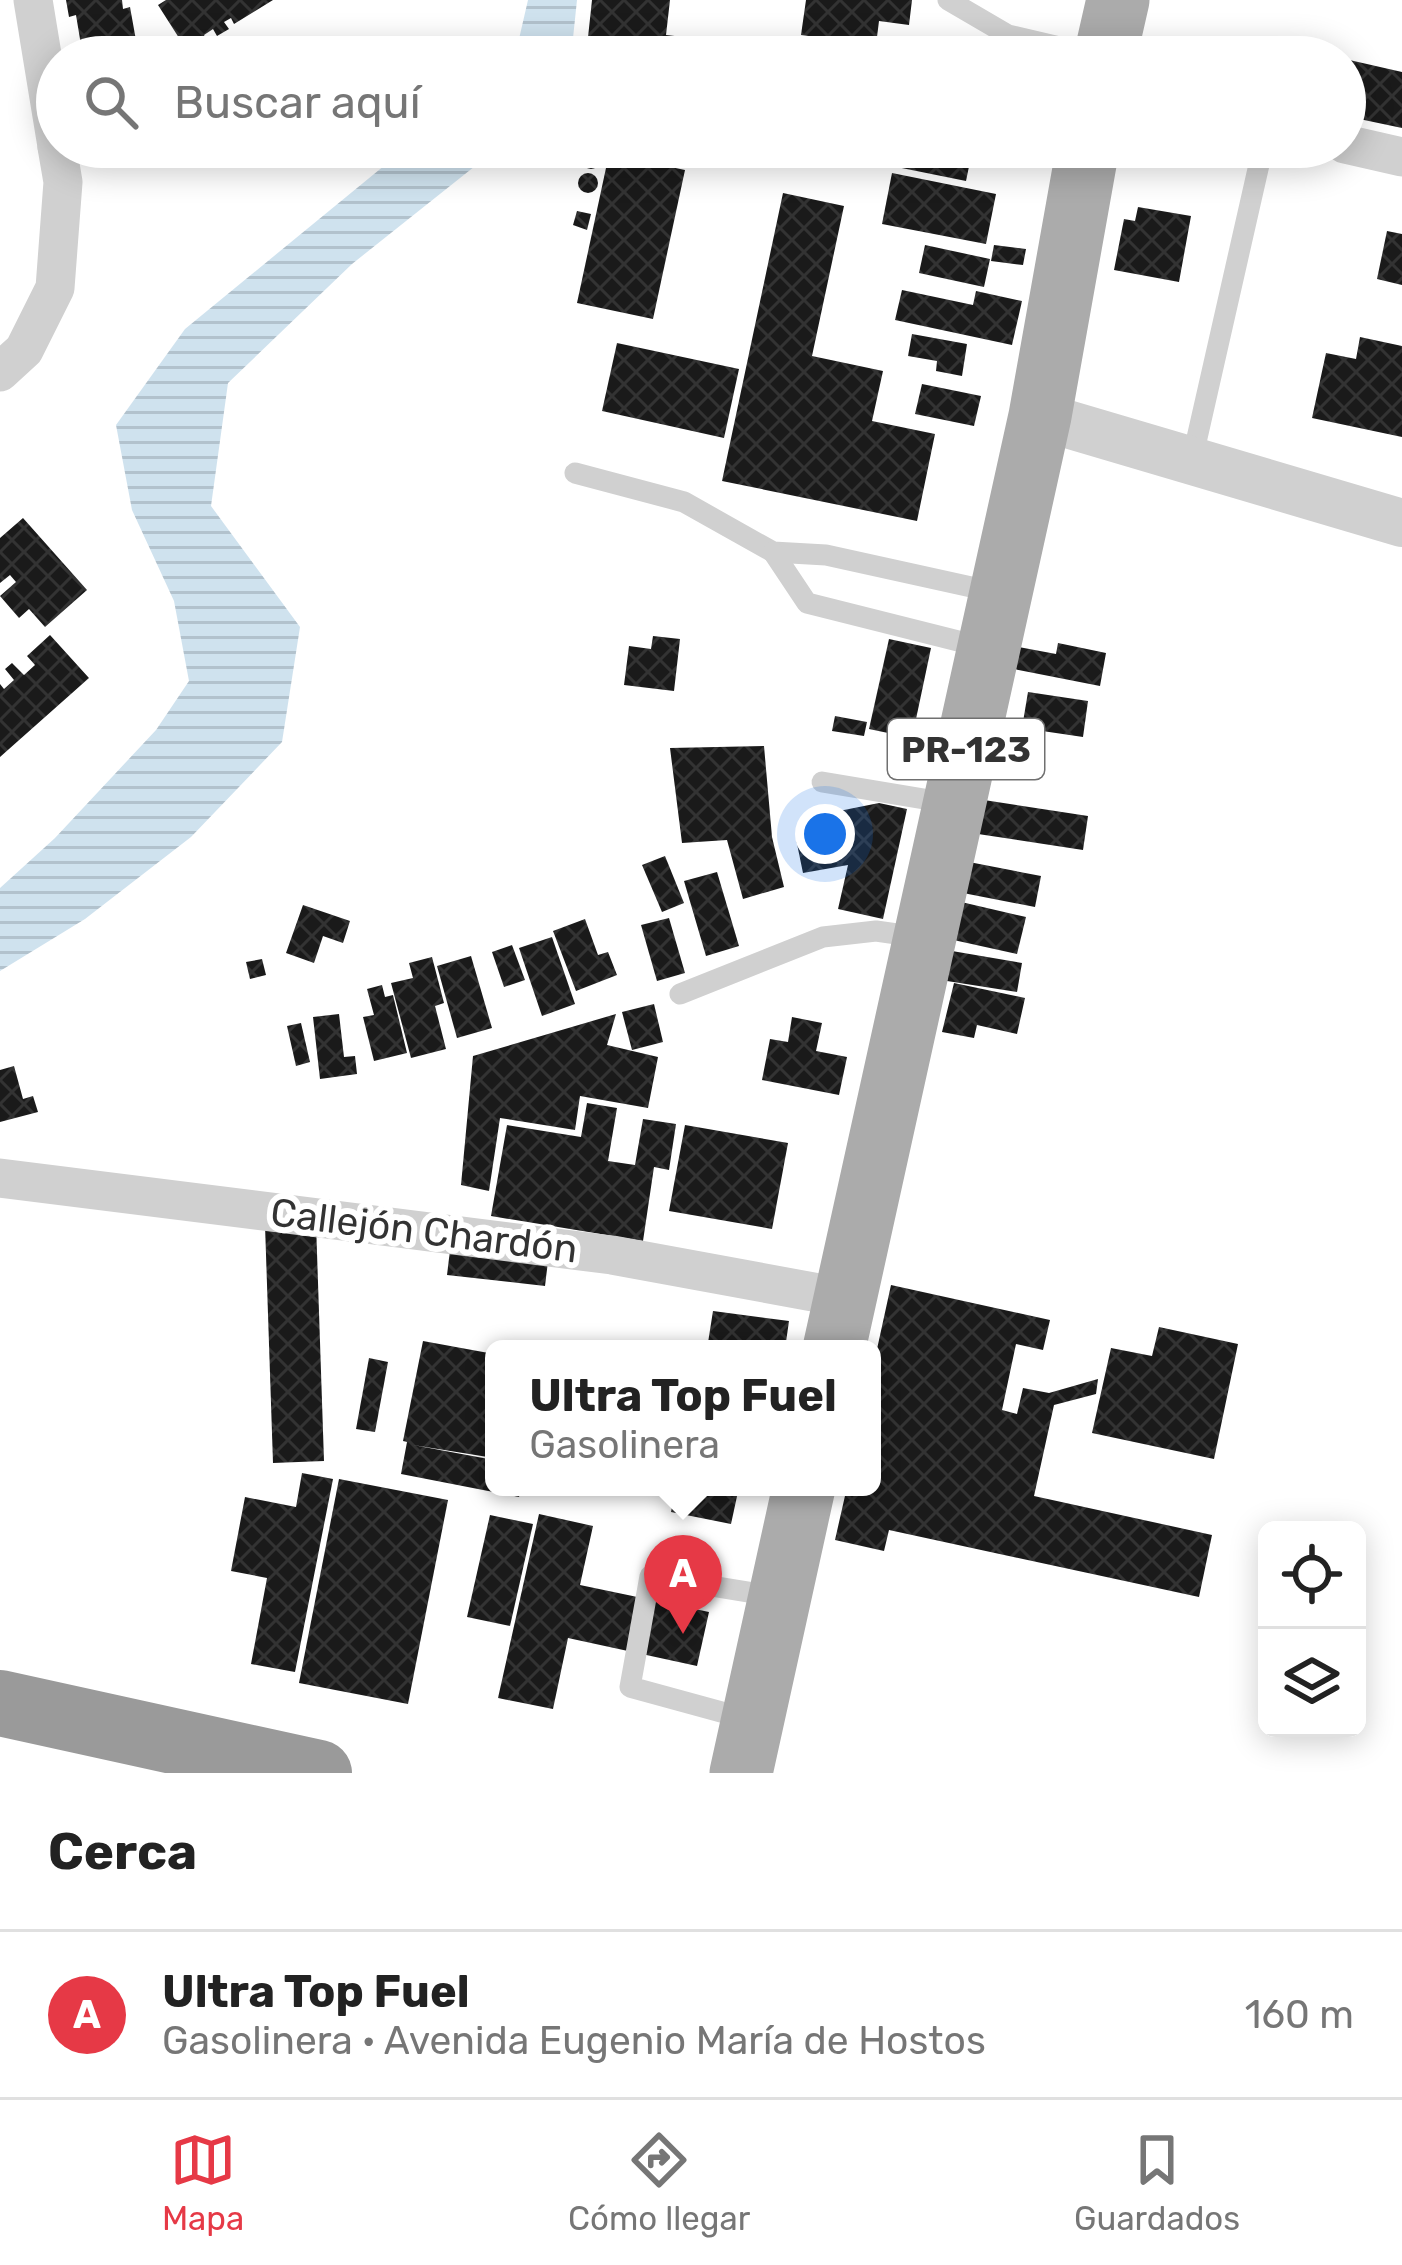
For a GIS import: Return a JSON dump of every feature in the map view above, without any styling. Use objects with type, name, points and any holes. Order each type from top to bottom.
[{"type":"highway","points":[[28,1709],[320,1773]]},
{"type":"main road","points":[[1110,36],[1118,0]]},
{"type":"main road","name":"PR-123","points":[[840,1324],[1040,416],[1084,168]]},
{"type":"main road","points":[[747,1747],[802,1496]]},
{"type":"street","points":[[33,0],[39,36]]},
{"type":"street","points":[[1366,149],[1402,157]]},
{"type":"street","points":[[0,372],[24,350],[55,288],[61,168]]},
{"type":"street","points":[[1040,416],[1402,524]]},
{"type":"street","name":"Callejón Chardón","points":[[0,1178],[612,1255],[840,1324]]},
{"type":"lane","points":[[948,0],[1012,36]]},
{"type":"lane","points":[[1192,461],[1258,168]]},
{"type":"lane","points":[[574,473],[684,502],[773,552],[826,555],[995,621]]},
{"type":"lane","points":[[773,552],[807,602],[995,621]]},
{"type":"lane","points":[[822,782],[954,804]]},
{"type":"lane","points":[[680,994],[823,937],[876,931],[925,938]]},
{"type":"lane","points":[[747,1747],[630,1688],[650,1576],[779,1598]]},
{"type":"water","points":[[528,0],[577,0],[573,36],[520,36]]},
{"type":"water","points":[[381,168],[473,168],[352,264],[228,383],[211,506],[300,627],[282,742],[191,837],[85,919],[0,971],[0,888],[55,838],[156,730],[189,681],[174,601],[132,510],[116,425],[185,329]]},
{"type":"building","points":[[66,0],[122,0],[123,9],[130,7],[135,36],[80,36],[76,15],[69,17]]},
{"type":"building","points":[[166,0],[273,0],[234,24],[231,18],[224,22],[229,29],[217,36],[213,29],[204,36],[178,36],[158,5]]},
{"type":"building","points":[[592,0],[670,0],[666,35],[675,36],[588,36]]},
{"type":"building","points":[[806,0],[912,0],[909,25],[879,21],[877,36],[801,35]]},
{"type":"building","points":[[1366,64],[1402,72],[1402,128],[1366,120]]},
{"type":"building","points":[[606,168],[685,170],[653,319],[577,303]]},
{"type":"building","points":[[902,168],[969,168],[966,181]]},
{"type":"building","points":[[588,173],[598,183],[588,193],[578,183]]},
{"type":"building","points":[[892,173],[996,194],[986,244],[882,224]]},
{"type":"building","points":[[783,193],[844,206],[812,356],[883,371],[872,421],[935,434],[917,521],[722,481]]},
{"type":"building","points":[[1138,207],[1191,216],[1179,282],[1114,270],[1124,219],[1135,221]]},
{"type":"building","points":[[577,211],[591,214],[587,230],[573,225]]},
{"type":"building","points":[[1387,231],[1402,234],[1402,285],[1377,279]]},
{"type":"building","points":[[925,245],[990,259],[984,287],[919,273]]},
{"type":"building","points":[[994,245],[1026,249],[1023,265],[991,261]]},
{"type":"building","points":[[902,290],[973,305],[976,291],[1022,301],[1012,345],[895,320]]},
{"type":"building","points":[[912,334],[967,344],[962,376],[936,371],[937,361],[908,356]]},
{"type":"building","points":[[1360,337],[1402,346],[1402,437],[1312,418],[1326,353],[1356,359]]},
{"type":"building","points":[[617,343],[739,369],[724,438],[602,411]]},
{"type":"building","points":[[922,384],[981,396],[974,426],[915,414]]},
{"type":"building","points":[[23,518],[87,590],[45,627],[29,609],[19,618],[0,596],[16,582],[10,575],[0,583],[0,538]]},
{"type":"building","points":[[50,635],[89,678],[0,757],[0,684],[4,689],[14,680],[5,669],[12,663],[24,675],[35,665],[27,656]]},
{"type":"building","points":[[653,636],[680,639],[674,691],[624,685],[629,646],[651,649]]},
{"type":"building","points":[[889,639],[931,648],[912,738],[869,729]]},
{"type":"building","points":[[1058,643],[1106,653],[1100,686],[1009,668],[1014,646],[1056,654]]},
{"type":"building","points":[[1028,692],[1088,701],[1083,737],[1022,728]]},
{"type":"building","points":[[835,716],[867,722],[864,736],[832,731]]},
{"type":"building","points":[[764,746],[772,837],[784,887],[743,899],[727,840],[682,843],[670,748]]},
{"type":"building","points":[[984,800],[1088,816],[1083,850],[978,834]]},
{"type":"building","points":[[879,803],[907,809],[883,919],[838,909],[848,865],[803,873],[796,839],[813,835],[809,817]]},
{"type":"building","points":[[665,856],[684,903],[662,912],[642,865]]},
{"type":"building","points":[[969,862],[1041,876],[1035,907],[963,893]]},
{"type":"building","points":[[717,872],[739,946],[706,956],[684,881]]},
{"type":"building","points":[[957,901],[1026,917],[1017,954],[949,939]]},
{"type":"building","points":[[303,905],[350,921],[343,943],[323,936],[314,963],[286,953]]},
{"type":"building","points":[[669,918],[685,973],[657,981],[641,925]]},
{"type":"building","points":[[585,919],[598,955],[608,952],[617,975],[576,991],[553,931]]},
{"type":"building","points":[[552,937],[575,1004],[542,1016],[519,948]]},
{"type":"building","points":[[512,945],[525,980],[504,987],[492,952]]},
{"type":"building","points":[[952,951],[1022,963],[1017,992],[947,981]]},
{"type":"building","points":[[471,956],[492,1028],[457,1038],[437,966]]},
{"type":"building","points":[[432,957],[444,1003],[435,1006],[446,1049],[411,1058],[391,983],[413,978],[409,963]]},
{"type":"building","points":[[262,959],[266,975],[250,979],[246,962]]},
{"type":"building","points":[[954,983],[1025,998],[1017,1034],[977,1025],[974,1038],[942,1032]]},
{"type":"building","points":[[382,985],[385,997],[393,995],[407,1053],[374,1061],[363,1017],[374,1015],[367,989]]},
{"type":"building","points":[[654,1004],[663,1042],[632,1050],[622,1012]]},
{"type":"building","points":[[339,1014],[344,1057],[355,1056],[357,1074],[320,1079],[313,1017]]},
{"type":"building","points":[[616,1014],[607,1045],[658,1057],[648,1108],[580,1096],[575,1130],[500,1118],[489,1191],[461,1185],[473,1056]]},
{"type":"building","points":[[792,1017],[822,1023],[816,1051],[847,1057],[839,1095],[762,1080],[770,1039],[788,1042]]},
{"type":"building","points":[[301,1023],[310,1062],[296,1066],[287,1026]]},
{"type":"building","points":[[14,1066],[23,1099],[33,1096],[38,1112],[0,1122],[0,1070]]},
{"type":"building","points":[[587,1103],[617,1108],[608,1161],[635,1165],[643,1119],[676,1124],[669,1170],[654,1167],[643,1241],[491,1216],[507,1125],[581,1137]]},
{"type":"building","points":[[685,1125],[788,1143],[772,1229],[669,1211]]},
{"type":"building","points":[[316,1223],[324,1461],[273,1463],[265,1225]]},
{"type":"building","points":[[451,1242],[549,1253],[545,1286],[447,1275]]},
{"type":"building","points":[[891,1285],[1050,1320],[1043,1350],[1016,1344],[1002,1410],[1017,1414],[1023,1388],[1049,1393],[1098,1379],[1096,1394],[1054,1405],[1034,1496],[1212,1535],[1199,1597],[889,1530],[884,1551],[835,1540],[845,1496],[881,1496],[879,1340]]},
{"type":"building","points":[[713,1311],[789,1321],[786,1340],[708,1340]]},
{"type":"building","points":[[1159,1327],[1238,1344],[1214,1459],[1092,1433],[1111,1348],[1152,1356]]},
{"type":"building","points":[[423,1341],[485,1352],[485,1457],[413,1445],[485,1458],[485,1490],[401,1474],[407,1442],[403,1441]]},
{"type":"building","points":[[369,1358],[388,1362],[375,1432],[356,1429]]},
{"type":"building","points":[[302,1473],[333,1479],[295,1672],[251,1664],[267,1578],[231,1571],[245,1497],[296,1507]]},
{"type":"building","points":[[339,1479],[448,1500],[408,1704],[299,1683]]},
{"type":"building","points":[[674,1496],[737,1496],[731,1524],[671,1512]]},
{"type":"building","points":[[539,1514],[593,1526],[580,1585],[709,1612],[697,1666],[568,1638],[553,1709],[498,1698]]},
{"type":"building","points":[[490,1515],[533,1524],[510,1626],[467,1617]]},
{"type":"place","name":"Ultra Top Fuel","points":[[683,1634]]}]
